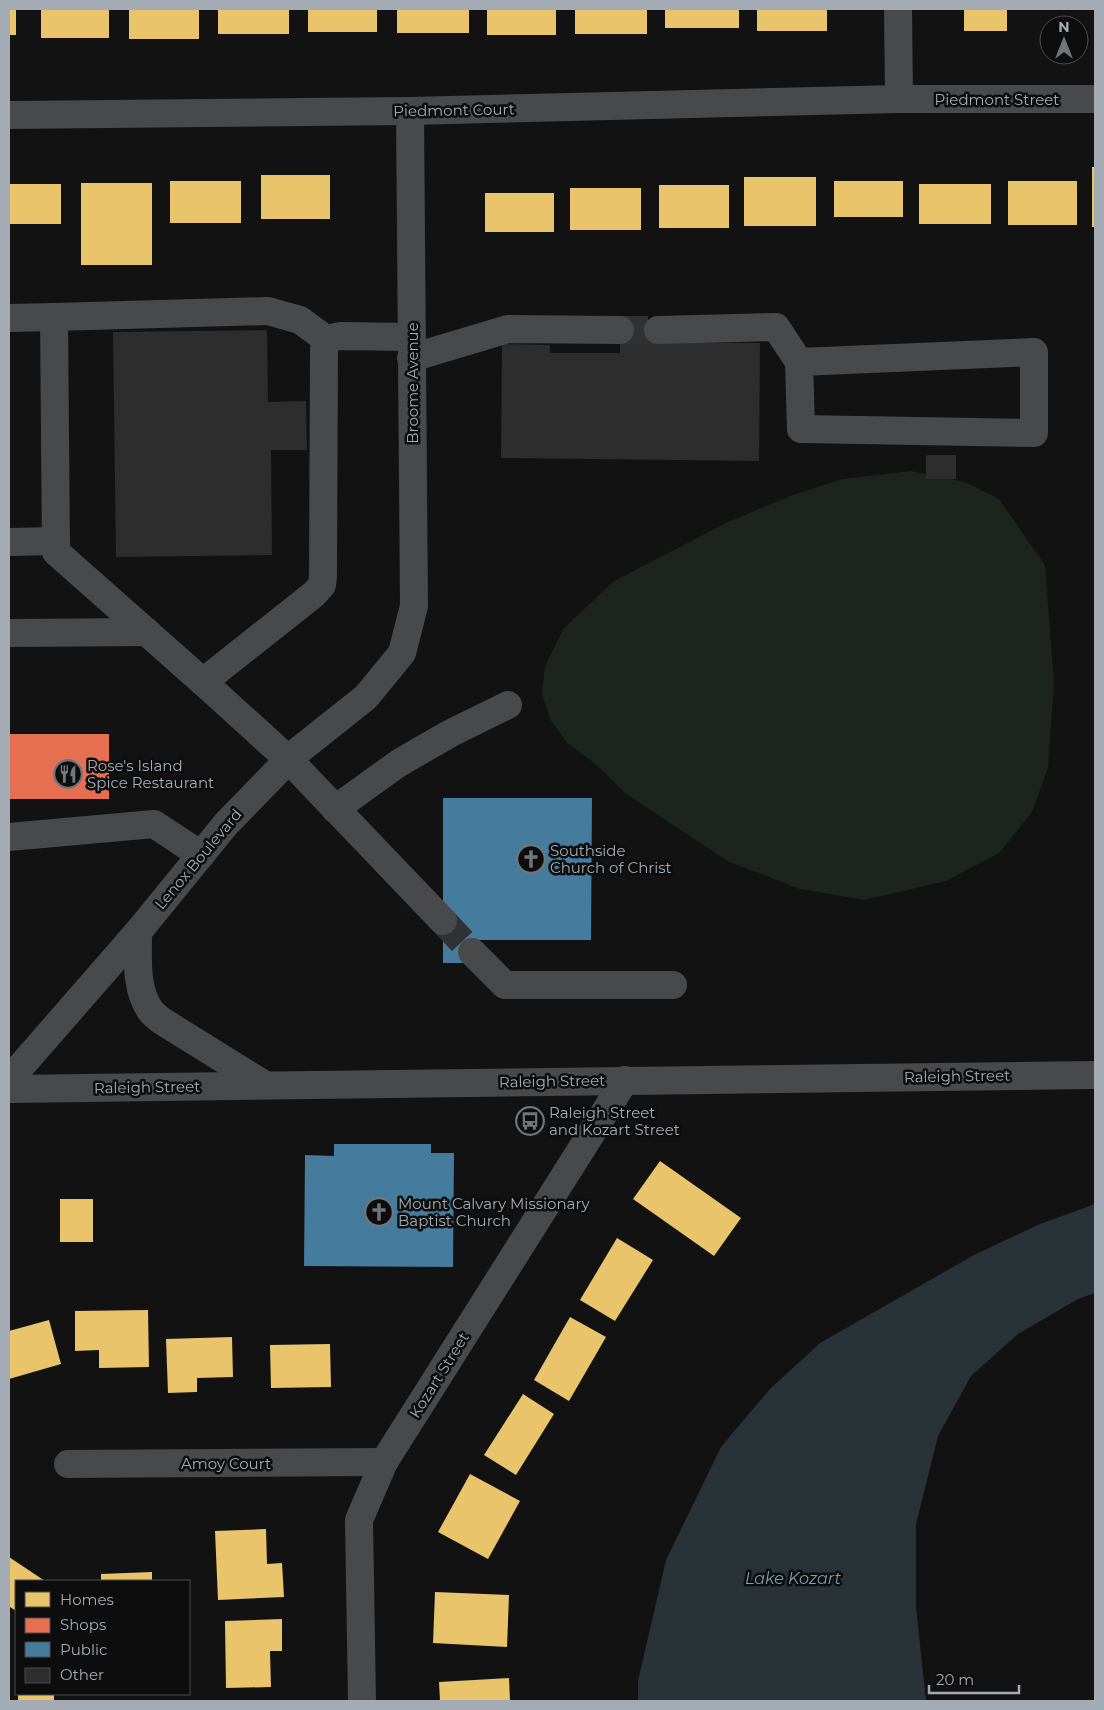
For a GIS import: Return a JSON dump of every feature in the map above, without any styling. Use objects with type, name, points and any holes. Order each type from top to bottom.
[{"type":"street","points":[[898,9],[899,99]]},
{"type":"street","name":"Piedmont Street","points":[[899,99],[1095,99]]},
{"type":"street","name":"Piedmont Court","points":[[9,115],[410,111],[899,99]]},
{"type":"street","name":"Broome Avenue","points":[[402,653],[414,606],[410,111]]},
{"type":"street","points":[[9,318],[268,311],[300,320],[327,340]]},
{"type":"street","points":[[54,317],[56,552],[289,760],[443,920]]},
{"type":"street","points":[[658,330],[776,327],[799,362],[801,429],[1034,433],[1034,352],[799,362]]},
{"type":"street","points":[[203,682],[314,594],[322,585],[324,576],[324,349],[327,340],[342,336],[411,347],[508,329],[620,330]]},
{"type":"street","points":[[9,542],[56,541]]},
{"type":"street","points":[[9,633],[147,632]]},
{"type":"street","name":"Lenox Boulevard","points":[[9,1080],[138,932],[226,824],[289,760],[366,697],[402,653]]},
{"type":"street","points":[[335,808],[399,763],[451,733],[508,705]]},
{"type":"street","points":[[9,837],[154,824],[201,854]]},
{"type":"street","points":[[138,932],[142,994],[150,1010],[162,1021],[265,1085]]},
{"type":"street","points":[[472,952],[504,985],[673,984]]},
{"type":"street","name":"Raleigh Street","points":[[9,1089],[1095,1074]]},
{"type":"street","name":"Kozart Street","points":[[362,1701],[359,1520],[384,1462],[625,1080]]},
{"type":"street","name":"Amoy Court","points":[[68,1464],[384,1462]]},
{"type":"shaded area","points":[[911,471],[965,482],[999,499],[1045,565],[1054,683],[1048,768],[1032,812],[999,853],[946,881],[864,900],[800,889],[729,862],[625,793],[597,765],[567,743],[550,719],[542,694],[545,666],[564,628],[614,581],[726,523],[790,496],[842,479]]},
{"type":"water","name":"Lake Kozart","points":[[1095,1204],[1095,1293],[1078,1299],[1018,1334],[971,1376],[938,1436],[916,1524],[916,1607],[926,1701],[638,1701],[638,1681],[666,1560],[721,1447],[770,1389],[820,1343],[974,1255],[1040,1224]]},
{"type":"building: Homes","points":[[9,9],[16,9],[16,35],[9,35]]},
{"type":"building: Homes","points":[[41,9],[109,9],[109,38],[41,38]]},
{"type":"building: Homes","points":[[129,9],[199,9],[199,39],[129,39]]},
{"type":"building: Homes","points":[[218,9],[289,9],[289,34],[218,34]]},
{"type":"building: Homes","points":[[308,9],[377,9],[377,32],[308,32]]},
{"type":"building: Homes","points":[[397,9],[469,9],[469,33],[397,33]]},
{"type":"building: Homes","points":[[487,9],[556,9],[556,35],[487,35]]},
{"type":"building: Homes","points":[[575,9],[647,9],[647,34],[575,34]]},
{"type":"building: Homes","points":[[665,9],[739,9],[739,28],[665,28]]},
{"type":"building: Homes","points":[[757,9],[827,9],[827,31],[757,31]]},
{"type":"building: Homes","points":[[964,9],[1007,9],[1007,31],[964,31]]},
{"type":"building: Homes","points":[[1092,167],[1095,167],[1095,227],[1092,227]]},
{"type":"building: Homes","points":[[261,175],[330,175],[330,219],[261,219]]},
{"type":"building: Homes","points":[[744,177],[816,177],[816,226],[744,226]]},
{"type":"building: Homes","points":[[170,181],[241,181],[241,223],[170,223]]},
{"type":"building: Homes","points":[[834,181],[903,181],[903,217],[834,217]]},
{"type":"building: Homes","points":[[1008,181],[1077,181],[1077,225],[1008,225]]},
{"type":"building: Homes","points":[[81,183],[152,183],[152,265],[81,265]]},
{"type":"building: Homes","points":[[9,184],[61,184],[61,224],[9,224]]},
{"type":"building: Homes","points":[[919,184],[991,184],[991,224],[919,224]]},
{"type":"building: Homes","points":[[659,185],[729,185],[729,228],[659,228]]},
{"type":"building: Homes","points":[[570,188],[641,188],[641,230],[570,230]]},
{"type":"building: Homes","points":[[485,193],[554,193],[554,232],[485,232]]},
{"type":"building: Homes","points":[[660,1161],[741,1218],[714,1256],[633,1199]]},
{"type":"building: Homes","points":[[60,1199],[93,1199],[93,1242],[60,1242]]},
{"type":"building: Homes","points":[[617,1238],[653,1260],[615,1321],[580,1300]]},
{"type":"building: Homes","points":[[148,1310],[149,1367],[99,1368],[99,1350],[75,1351],[75,1311]]},
{"type":"building: Homes","points":[[570,1317],[606,1337],[569,1401],[534,1380]]},
{"type":"building: Homes","points":[[49,1320],[61,1364],[9,1379],[9,1331]]},
{"type":"building: Homes","points":[[232,1337],[233,1377],[197,1378],[197,1392],[168,1393],[166,1339]]},
{"type":"building: Homes","points":[[330,1344],[331,1387],[271,1388],[270,1345]]},
{"type":"building: Homes","points":[[523,1394],[554,1414],[516,1475],[484,1455]]},
{"type":"building: Homes","points":[[470,1474],[520,1501],[488,1559],[438,1532]]},
{"type":"building: Homes","points":[[266,1529],[267,1564],[282,1563],[284,1597],[218,1600],[215,1531]]},
{"type":"building: Homes","points":[[9,1557],[44,1580],[15,1580],[15,1610],[10,1607],[9,1609]]},
{"type":"building: Homes","points":[[152,1572],[152,1580],[101,1580],[101,1574]]},
{"type":"building: Homes","points":[[435,1592],[509,1595],[507,1647],[433,1643]]},
{"type":"building: Homes","points":[[282,1619],[282,1651],[270,1651],[271,1687],[226,1688],[225,1621]]},
{"type":"building: Homes","points":[[509,1678],[510,1701],[440,1701],[439,1682]]},
{"type":"building: Homes","points":[[18,1695],[54,1695],[54,1701],[18,1701]]},
{"type":"building: Shops","points":[[9,734],[109,734],[109,799],[9,799]]},
{"type":"building: Public","points":[[443,798],[592,798],[591,940],[472,940],[472,963],[443,963]]},
{"type":"building: Public","points":[[334,1144],[431,1144],[431,1153],[454,1153],[453,1267],[304,1266],[305,1155],[334,1156]]},
{"type":"building: Other","points":[[620,323],[658,323],[657,342],[760,343],[759,461],[501,458],[502,344],[550,345],[550,353],[620,353]]},
{"type":"building: Other","points":[[267,330],[268,402],[306,401],[307,450],[271,450],[272,555],[116,557],[113,332]]},
{"type":"building: Other","points":[[926,455],[956,455],[956,479],[926,479]]},
{"type":"tunnel","points":[[620,330],[658,330]]},
{"type":"tunnel","points":[[443,921],[472,952]]},
{"type":"place","name":"Rose's Island Spice Restaurant","points":[[68,774]]},
{"type":"place","name":"Southside Church of Christ","points":[[531,859]]},
{"type":"place","name":"Raleigh Street and Kozart Street","points":[[530,1121]]},
{"type":"place","name":"Mount Calvary Missionary Baptist Church","points":[[379,1212]]}]
